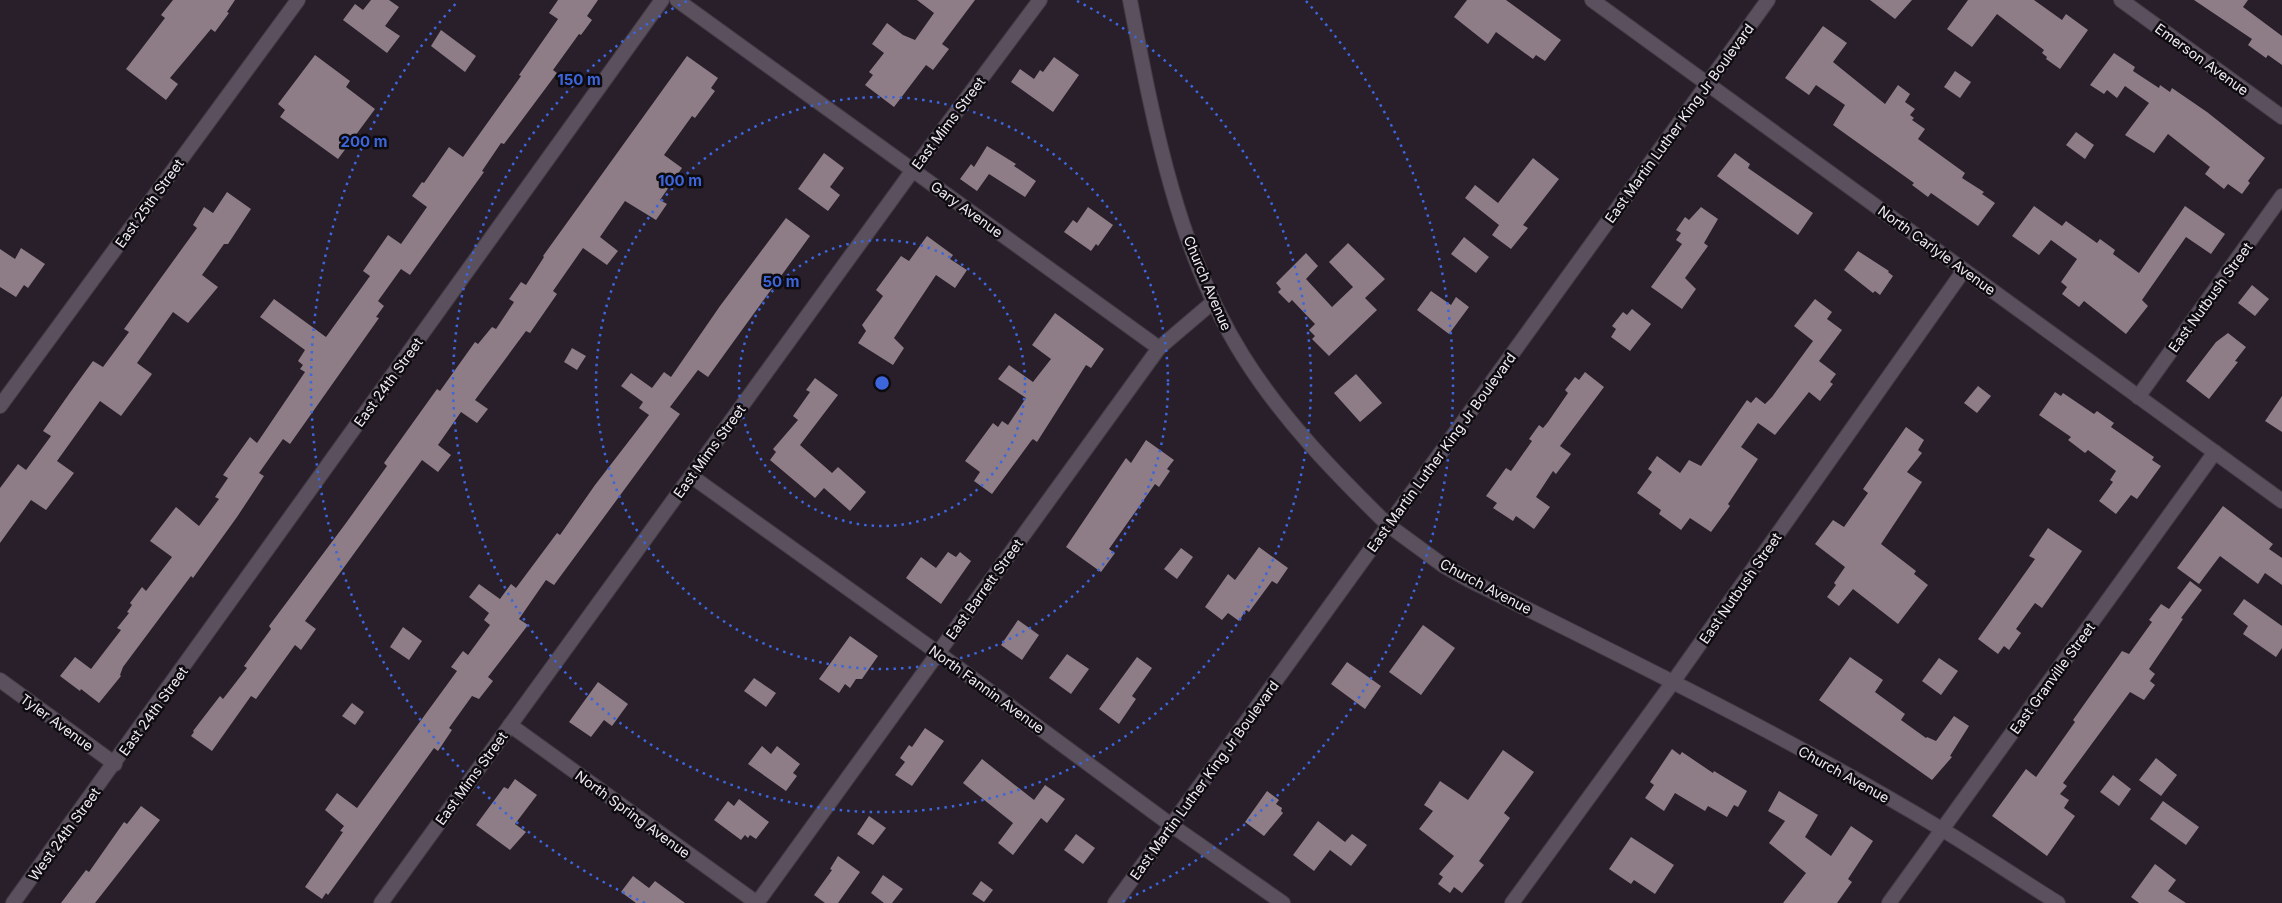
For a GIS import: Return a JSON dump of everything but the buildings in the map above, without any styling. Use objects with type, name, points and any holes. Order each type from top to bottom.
[{"type":"street","name":"East 25th Street","points":[[0,406],[298,0]]},
{"type":"street","name":"East 24th Street","points":[[115,764],[662,0]]},
{"type":"street","name":"Gary Avenue","points":[[677,0],[1159,348]]},
{"type":"street","name":"East Mims Street","points":[[381,903],[913,170],[1040,0]]},
{"type":"street","name":"Church Avenue","points":[[1130,0],[1143,70],[1170,180],[1186,230],[1213,302],[1242,356],[1290,422],[1318,454],[1388,525],[1444,566],[1467,579],[1673,682],[1848,775],[1942,830],[2058,903]]},
{"type":"street","name":"North Carlyle Avenue","points":[[1592,0],[2282,501]]},
{"type":"street","name":"East Martin Luther King Jr Boulevard","points":[[1114,903],[1768,0]]},
{"type":"street","name":"Emerson Avenue","points":[[2121,0],[2282,117]]},
{"type":"street","name":"East Nutbush Street","points":[[2138,397],[2282,196]]},
{"type":"street","name":"East Nutbush Street","points":[[1512,903],[1673,682],[1964,270]]},
{"type":"street","name":"East Barrett Street","points":[[757,903],[1159,348],[1213,302]]},
{"type":"street","name":"East Granville Street","points":[[1889,903],[2215,452]]},
{"type":"street","name":"North Fannin Avenue","points":[[691,476],[938,653],[1171,825],[1282,903]]},
{"type":"street","name":"Tyler Avenue","points":[[0,680],[115,764]]},
{"type":"street","name":"North Spring Avenue","points":[[510,725],[757,903]]},
{"type":"street","name":"West 24th Street","points":[[13,903],[115,764]]}]
